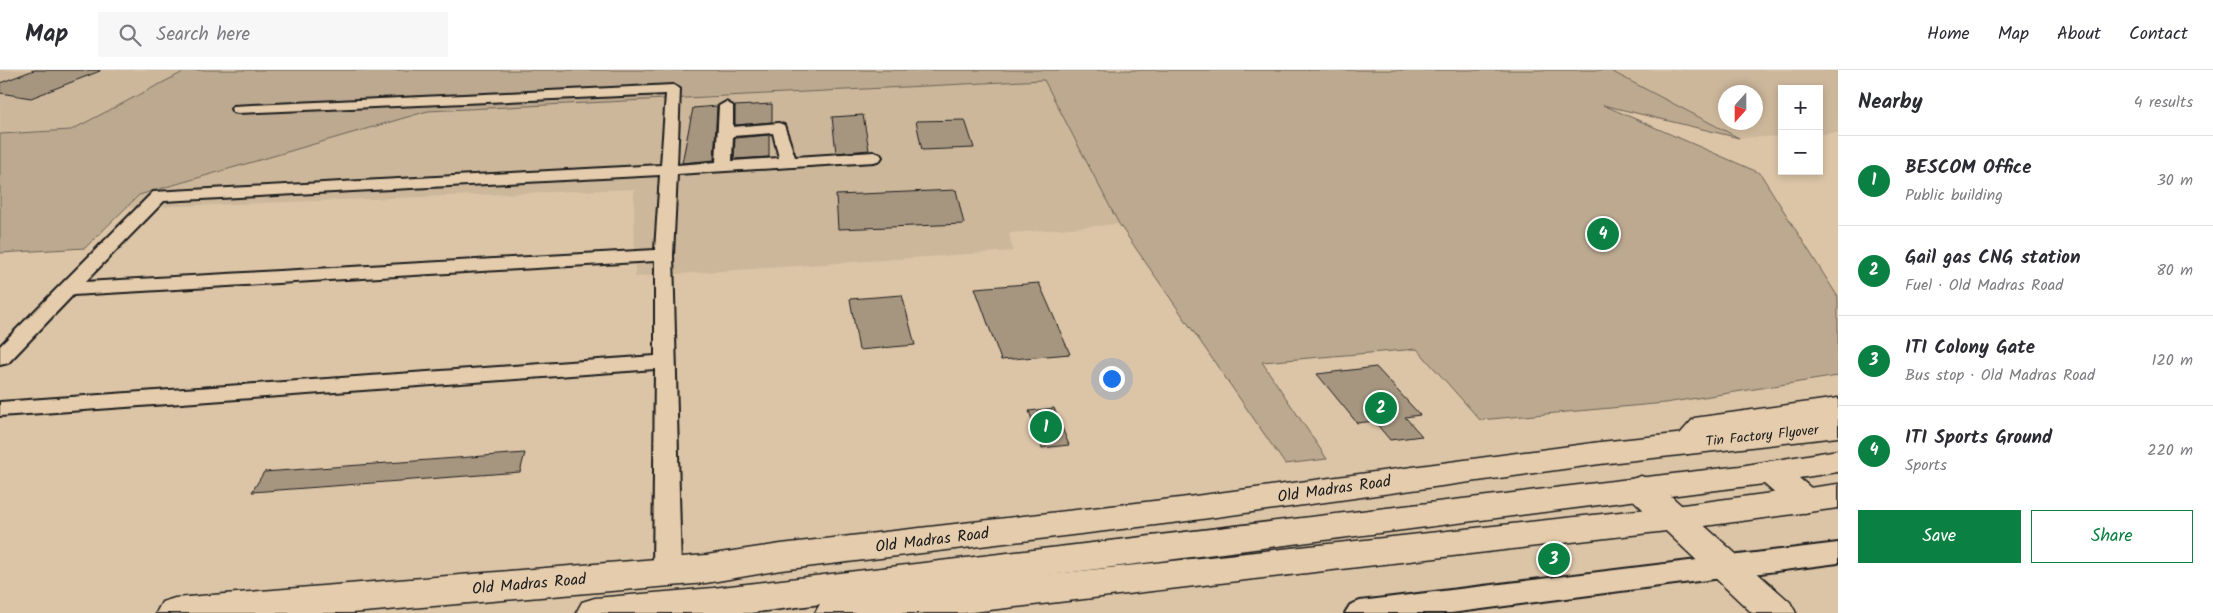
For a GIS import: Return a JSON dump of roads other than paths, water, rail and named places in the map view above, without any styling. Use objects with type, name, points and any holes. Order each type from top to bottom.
[{"type":"main road","points":[[1687,444],[1705,425],[1838,408]]},
{"type":"main road","name":"Tin Factory Flyover","points":[[1687,444],[1838,427]]},
{"type":"main road","name":"Old Madras Road","points":[[174,613],[706,569],[807,554],[1180,510],[1571,456],[1687,444]]},
{"type":"main road","points":[[595,613],[712,603],[1770,472],[1838,461]]},
{"type":"main road","points":[[1770,472],[1806,501]]},
{"type":"main road","points":[[1641,488],[1777,613]]},
{"type":"main road","points":[[834,613],[1675,518],[1838,496]]},
{"type":"street","points":[[238,109],[673,89],[664,254],[666,572]]},
{"type":"street","points":[[724,166],[726,106]]},
{"type":"street","points":[[726,132],[779,128],[788,162]]},
{"type":"street","points":[[0,358],[160,196],[669,170],[874,157]]},
{"type":"street","points":[[69,290],[664,254]]},
{"type":"street","points":[[0,409],[666,362]]},
{"type":"street","points":[[1360,613],[1462,607],[1728,567],[1838,553]]},
{"type":"place","name":"ITI Sports Ground","points":[[1603,234]]},
{"type":"place","name":"Gail gas CNG station","points":[[1381,408]]},
{"type":"place","name":"BESCOM Office","points":[[1046,427]]},
{"type":"place","name":"ITI Colony Gate","points":[[1554,559]]}]
